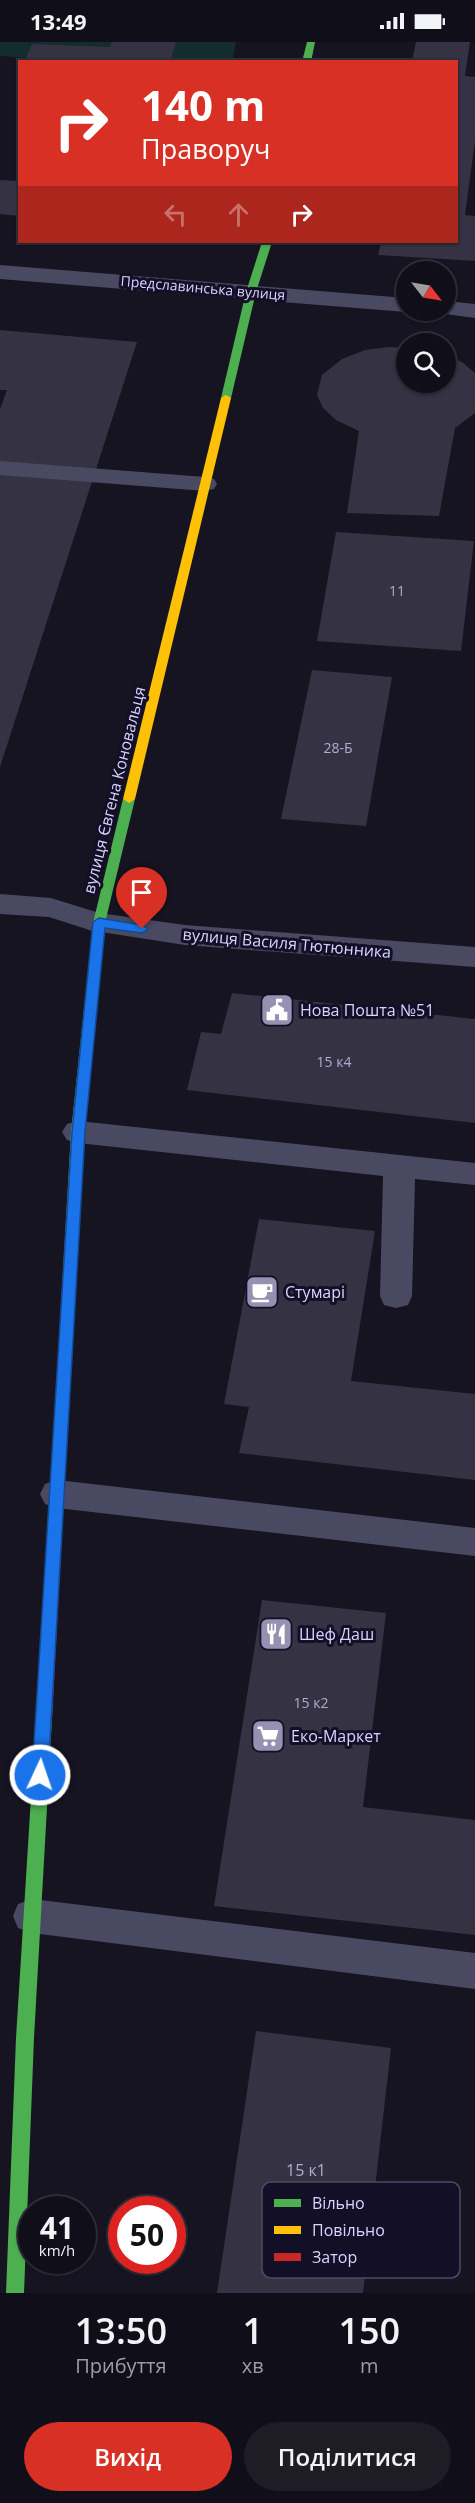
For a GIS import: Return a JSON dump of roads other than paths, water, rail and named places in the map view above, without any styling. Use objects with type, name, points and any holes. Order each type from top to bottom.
[{"type":"main road","points":[[306,60],[311,42]]},
{"type":"main road","name":"вулиця Євгена Коновальця","points":[[15,2293],[32,1916],[78,1132],[99,922],[251,292],[267,243]]},
{"type":"street","name":"Предславинська вулиця","points":[[0,272],[396,304]]},
{"type":"street","points":[[456,309],[475,310]]},
{"type":"street","name":"вулиця Василя Тютюнника","points":[[99,922],[185,935],[475,957]]},
{"type":"lane","points":[[0,468],[205,484]]},
{"type":"lane","points":[[0,904],[51,908],[99,922]]},
{"type":"lane","points":[[78,1132],[475,1174]]},
{"type":"lane","points":[[396,1296],[399,1166]]},
{"type":"lane","points":[[57,1494],[475,1542]]},
{"type":"lane","points":[[32,1916],[475,1971]]},
{"type":"place","name":"Нова Пошта №51","points":[[277,1010]]},
{"type":"place","name":"Стумарі","points":[[262,1292]]},
{"type":"place","name":"Шеф Даш","points":[[276,1634]]},
{"type":"place","name":"Еко-Маркет","points":[[268,1736]]}]
